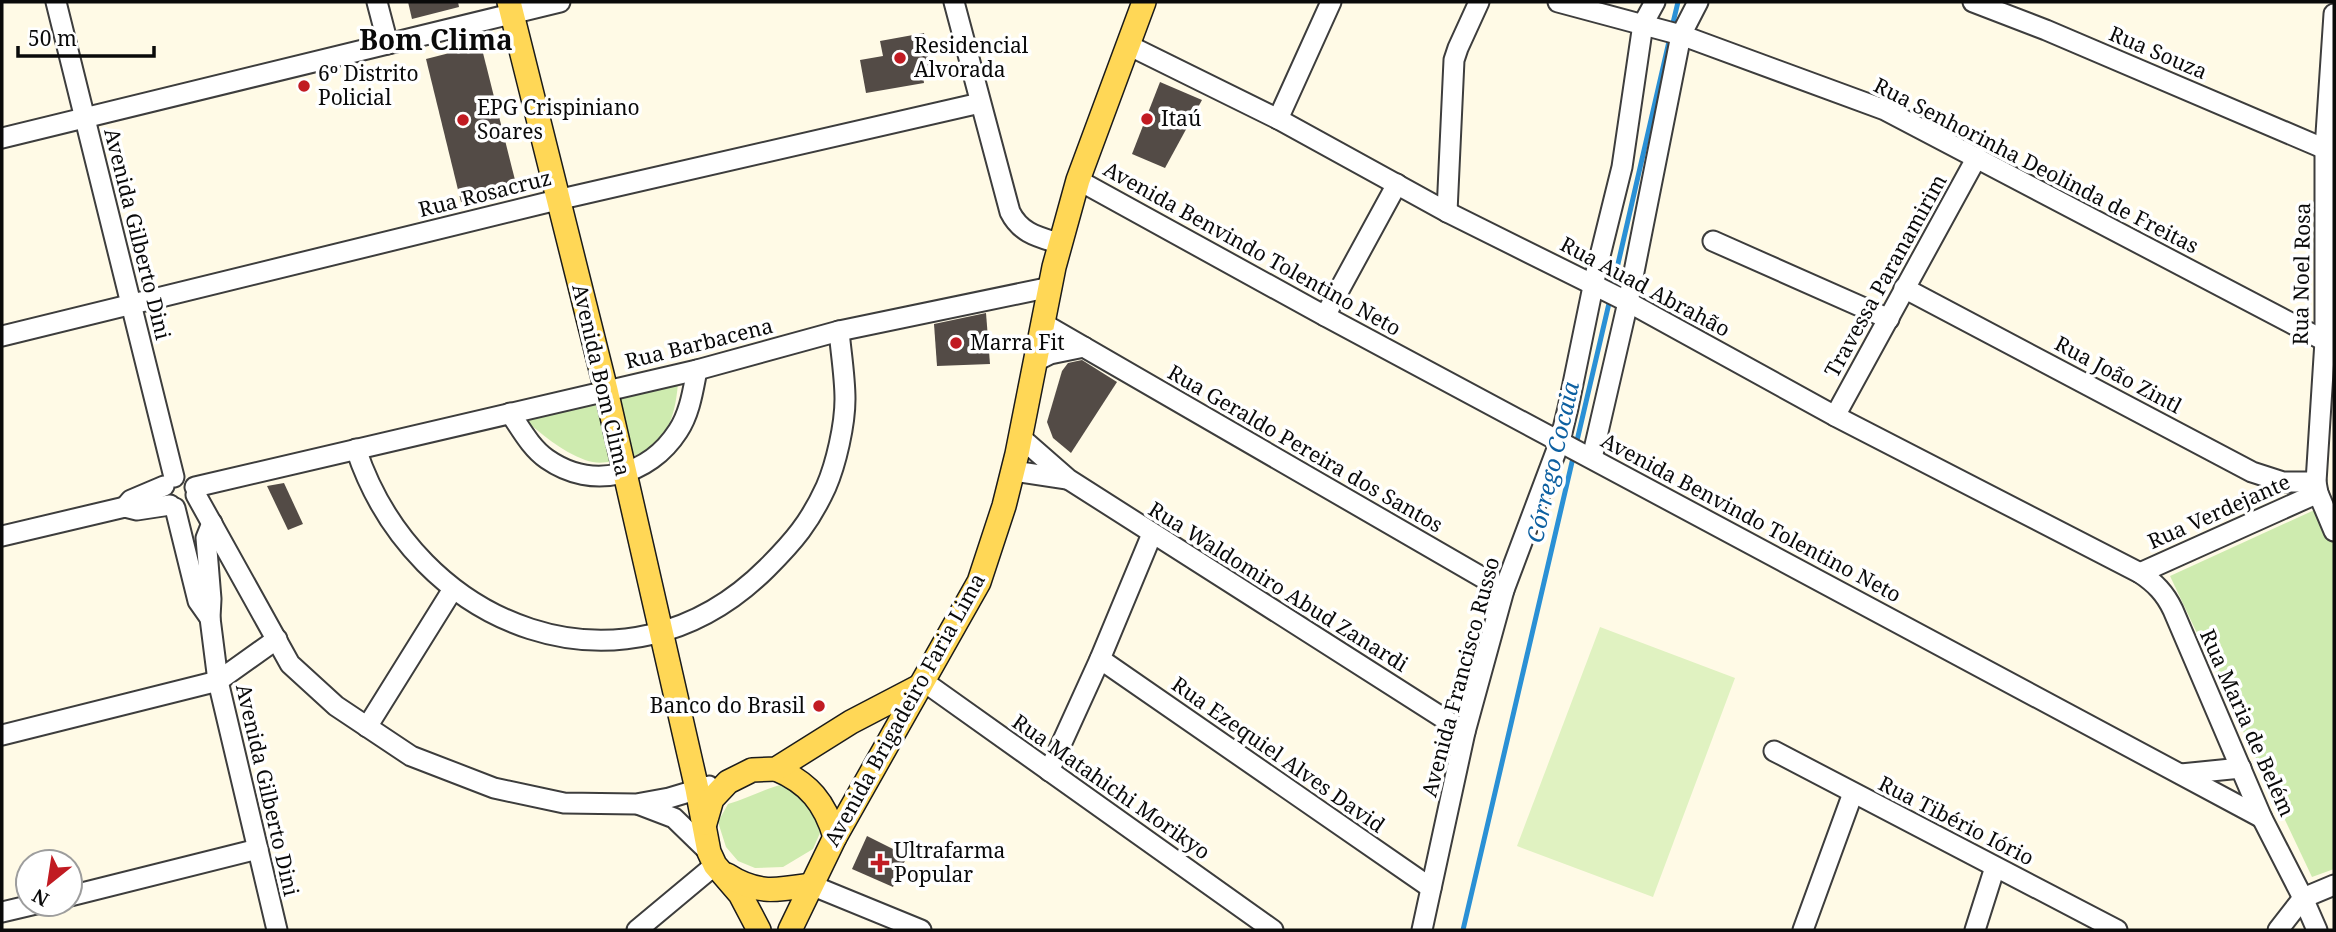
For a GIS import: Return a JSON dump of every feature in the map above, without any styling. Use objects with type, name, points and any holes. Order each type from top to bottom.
[{"type":"main road","name":"Avenida Brigadeiro Faria Lima","points":[[790,930],[835,837],[979,582],[1013,471],[1060,244],[1078,180],[1144,2]]},
{"type":"main road","name":"Avenida Bom Clima","points":[[511,8],[606,390],[705,824],[716,863],[751,911],[759,930]]},
{"type":"main road","points":[[776,769],[851,722],[921,683]]},
{"type":"main road","points":[[689,759],[709,775],[727,782]]},
{"type":"main road","points":[[705,824],[712,799],[727,782],[752,770],[776,769],[809,788],[830,818],[835,837]]},
{"type":"main road","points":[[716,863],[740,884],[758,890],[776,891],[811,885]]},
{"type":"street","name":"Avenida Gilberto Dini","points":[[56,2],[131,304],[169,481]]},
{"type":"street","points":[[377,2],[388,44]]},
{"type":"street","points":[[2,138],[388,44],[511,8],[560,2]]},
{"type":"street","points":[[954,2],[1010,212],[1016,223],[1031,235],[1060,244]]},
{"type":"street","points":[[1278,119],[1331,2]]},
{"type":"street","points":[[1447,212],[1454,60],[1479,2]]},
{"type":"street","name":"Rua Senhorinha Deolinda de Freitas","points":[[1558,2],[1647,24],[1885,110],[2325,341]]},
{"type":"street","points":[[1589,457],[1611,293],[1622,167],[1635,69],[1655,2]]},
{"type":"street","points":[[1611,293],[1677,34],[1698,2]]},
{"type":"street","name":"Rua Souza","points":[[1973,2],[2046,30],[2325,149]]},
{"type":"street","name":"Rua Noel Rosa","points":[[2334,14],[2325,149],[2330,246],[2317,488],[2334,531]]},
{"type":"street","name":"Rua Auad Abrahão","points":[[1128,45],[1278,119],[1447,212],[1611,293],[1835,416],[2140,573]]},
{"type":"street","name":"Rua Rosacruz","points":[[2,336],[557,200],[979,103]]},
{"type":"street","name":"Travessa Paranamirim","points":[[1835,416],[1977,157]]},
{"type":"street","name":"Avenida Benvindo Tolentino Neto","points":[[1078,180],[1325,316],[2262,818]]},
{"type":"street","points":[[1325,316],[1397,184]]},
{"type":"street","points":[[1713,241],[1889,319]]},
{"type":"street","name":"Rua Barbacena","points":[[195,491],[356,449],[697,370],[839,331],[1051,287]]},
{"type":"street","name":"Rua João Zintl","points":[[1905,288],[2252,472],[2317,488]]},
{"type":"street","name":"Avenida Francisco Russo","points":[[1422,930],[1465,732],[1504,590],[1562,442],[1611,293]]},
{"type":"street","name":"Rua Geraldo Pereira dos Santos","points":[[1044,324],[1504,590]]},
{"type":"street","points":[[356,449],[365,476],[398,535],[424,565],[481,608],[515,624],[551,636],[596,640],[661,632],[715,610],[746,589],[804,529],[827,485],[841,435],[845,401],[839,331]]},
{"type":"street","points":[[1036,360],[1050,354],[1084,348]]},
{"type":"street","points":[[510,414],[529,441],[547,459],[590,477],[624,474],[654,458],[680,429],[690,404],[697,370]]},
{"type":"street","name":"Rua Waldomiro Abud Zanardi","points":[[1020,437],[1068,479],[1465,732]]},
{"type":"street","name":"Rua Waldomiro Abud Zanardi","points":[[1013,471],[1068,479]]},
{"type":"street","points":[[125,507],[131,500],[169,481],[186,477],[290,664],[336,706],[411,756],[494,788],[564,803],[636,804],[727,782]]},
{"type":"street","points":[[169,481],[163,497],[172,507]]},
{"type":"street","name":"Rua Verdejante","points":[[2140,573],[2317,488]]},
{"type":"street","points":[[2,536],[125,507],[137,510],[172,507],[180,509],[190,505],[195,491]]},
{"type":"street","name":"Avenida Gilberto Dini","points":[[172,507],[198,601],[210,618]]},
{"type":"street","name":"Avenida Gilberto Dini","points":[[212,523],[206,538],[210,618],[218,681],[277,930]]},
{"type":"street","points":[[1049,771],[1100,659],[1152,534]]},
{"type":"street","name":"Rua Maria de Belém","points":[[2140,573],[2168,599],[2262,818],[2317,930]]},
{"type":"street","points":[[367,727],[453,589]]},
{"type":"street","points":[[2,735],[218,681],[277,639]]},
{"type":"street","name":"Rua Ezequiel Alves David","points":[[1100,659],[1431,888]]},
{"type":"street","name":"Rua Matahichi Morikyo","points":[[921,683],[1273,930]]},
{"type":"street","name":"Rua Tibério Iório","points":[[1774,751],[2117,930]]},
{"type":"street","points":[[2181,775],[2241,768]]},
{"type":"street","points":[[1803,930],[1853,793]]},
{"type":"street","points":[[636,804],[674,818],[716,863],[637,930]]},
{"type":"street","points":[[84,892],[258,849]]},
{"type":"street","points":[[1975,930],[1996,867]]},
{"type":"street","points":[[811,885],[921,930]]},
{"type":"street","points":[[2278,930],[2303,898],[2334,885]]},
{"type":"green space","points":[[678,383],[674,410],[665,432],[648,449],[623,459],[599,463],[585,460],[560,447],[522,418]]},
{"type":"green space","points":[[2321,507],[2334,540],[2334,869],[2312,877],[2170,576]]},
{"type":"green space","points":[[1600,627],[1735,678],[1653,897],[1517,846]]},
{"type":"green space","points":[[789,783],[810,801],[820,833],[813,849],[783,867],[755,868],[738,861],[726,847],[718,822],[728,804]]},
{"type":"building","points":[[408,2],[458,2],[459,7],[412,19]]},
{"type":"building","name":"Residencial Alvorada","points":[[924,33],[931,74],[923,76],[924,83],[866,93],[860,60],[883,56],[880,41]]},
{"type":"building","points":[[481,45],[517,188],[461,202],[426,59]]},
{"type":"building","points":[[1160,82],[1202,100],[1165,168],[1132,154]]},
{"type":"building","points":[[986,313],[990,364],[937,366],[934,324]]},
{"type":"building","points":[[1082,360],[1117,382],[1071,453],[1053,438],[1047,422],[1062,371],[1068,363]]},
{"type":"building","points":[[284,483],[303,524],[288,530],[267,486]]},
{"type":"building","name":"Ultrafarma Popular","points":[[867,836],[907,856],[893,887],[852,869]]},
{"type":"waterway","name":"Córrego Cocaia","points":[[1672,27],[1678,2]]},
{"type":"waterway","name":"Córrego Cocaia","points":[[1612,290],[1670,37]]},
{"type":"waterway","name":"Córrego Cocaia","points":[[1463,930],[1610,299]]},
{"type":"place","name":"Residencial Alvorada","points":[[900,58]]},
{"type":"place","name":"6º Distrito Policial","points":[[304,86]]},
{"type":"place","name":"Itaú","points":[[1147,119]]},
{"type":"place","name":"EPG Crispiniano Soares","points":[[463,120]]},
{"type":"place","name":"Marra Fit","points":[[956,343]]},
{"type":"place","name":"Banco do Brasil","points":[[819,706]]},
{"type":"place","name":"Ultrafarma Popular","points":[[880,863]]},
{"type":"district","name":"Bom Clima","points":[[436,40]]}]
